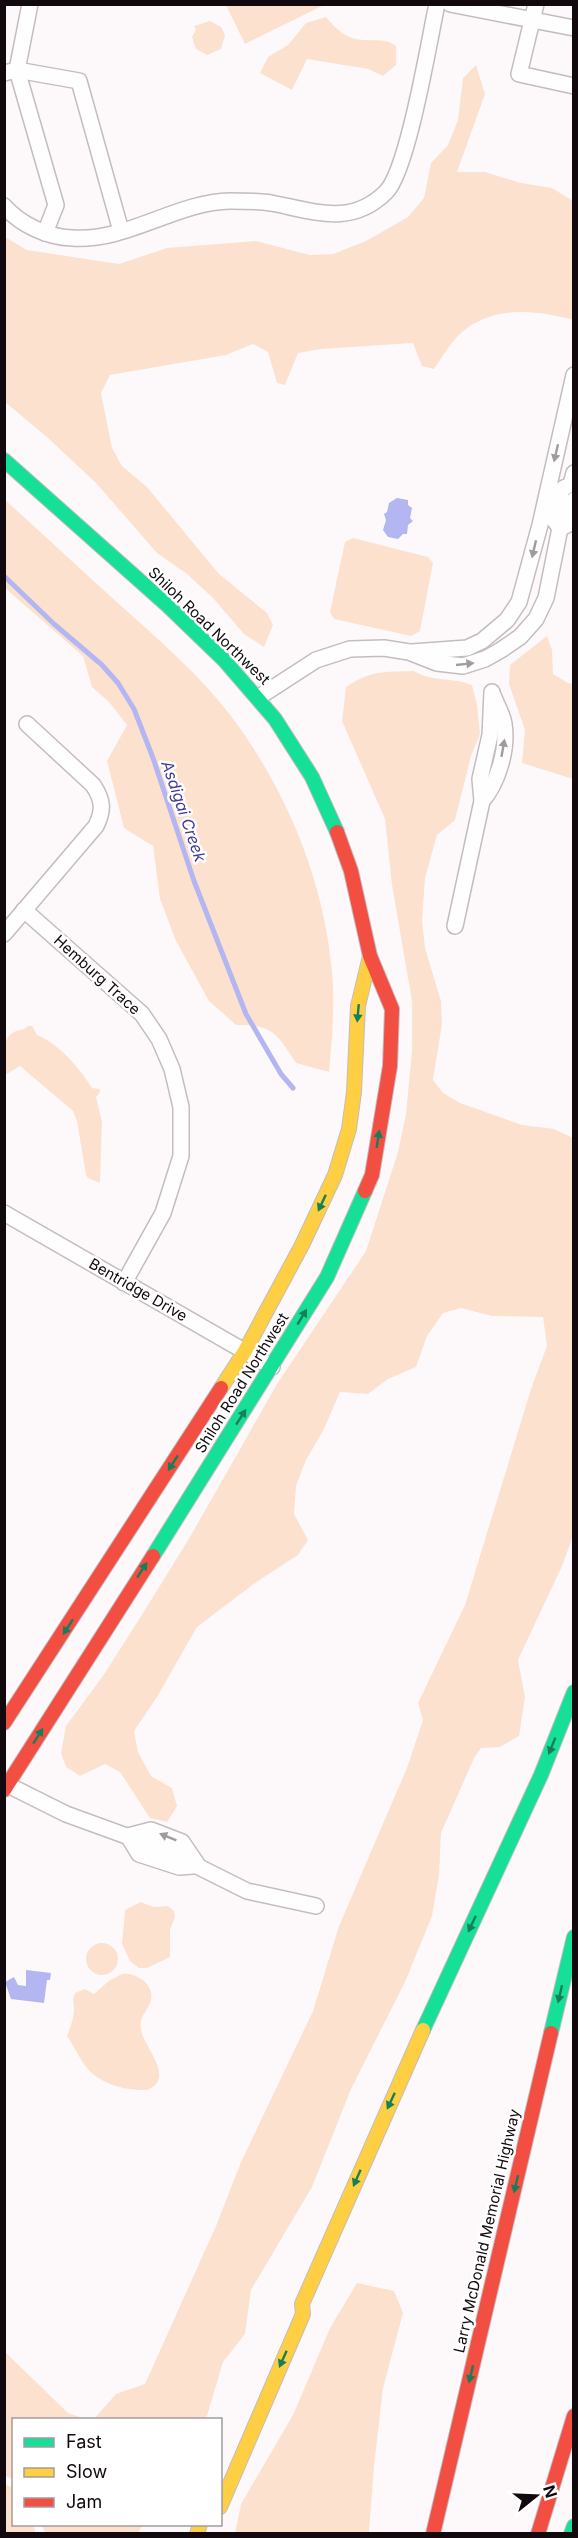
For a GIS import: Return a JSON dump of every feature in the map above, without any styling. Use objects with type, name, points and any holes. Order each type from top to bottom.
[{"type":"main road","name":"Shiloh Road Northwest","points":[[4,460],[167,605],[225,660],[259,697],[299,754],[338,835],[354,882],[370,956],[392,1009],[390,1066],[372,1175],[327,1277],[5,1786]]},
{"type":"main road","name":"Shiloh Road Northwest","points":[[4,1723],[245,1351],[302,1245],[335,1174],[349,1129],[354,1092],[358,1006],[370,956]]},
{"type":"main road","points":[[222,2502],[303,2314],[302,2304],[385,2113],[541,1774],[573,1692]]},
{"type":"main road","name":"Larry McDonald Memorial Highway","points":[[434,2534],[573,1937]]},
{"type":"main road","points":[[288,2310],[302,2304]]},
{"type":"main road","points":[[538,2534],[573,2416]]},
{"type":"main road","points":[[571,2534],[573,2526]]},
{"type":"street","points":[[30,4],[11,72],[56,205],[45,233]]},
{"type":"street","points":[[4,206],[23,223],[45,233],[72,238],[96,237],[207,204],[228,201],[268,202],[330,214],[348,214],[377,200],[389,189],[402,162],[436,4]]},
{"type":"street","points":[[450,4],[534,12],[573,28]]},
{"type":"street","points":[[534,12],[519,74],[573,86]]},
{"type":"street","points":[[11,72],[79,81],[121,231]]},
{"type":"street","points":[[259,697],[316,660],[334,654],[367,648],[409,652],[453,650],[474,645],[507,620],[519,602],[540,525],[573,375]]},
{"type":"street","points":[[409,652],[437,663],[463,666],[485,660],[520,637],[536,619],[546,598],[560,528],[554,520],[562,489],[573,489]]},
{"type":"street","points":[[455,926],[482,801],[480,779],[490,735],[492,692],[504,722],[505,746],[489,793],[482,801]]},
{"type":"street","points":[[4,934],[96,826],[103,808],[100,795],[93,785],[27,724]]},
{"type":"street","name":"Hemburg Trace","points":[[24,910],[142,1014],[159,1039],[172,1069],[182,1107],[181,1156],[163,1213],[124,1283]]},
{"type":"street","name":"Bentridge Drive","points":[[4,1213],[272,1367]]},
{"type":"street","points":[[5,1786],[66,1814],[128,1836],[151,1830],[182,1842],[198,1865],[247,1891],[316,1906]]},
{"type":"street","points":[[128,1836],[139,1854],[179,1867],[198,1865]]},
{"type":"shaded area","points":[[226,5],[324,5],[245,44]]},
{"type":"shaded area","points":[[326,17],[347,36],[359,40],[392,43],[396,46],[396,65],[383,76],[368,69],[307,59],[292,90],[260,73],[268,57],[288,45],[306,23]]},
{"type":"shaded area","points":[[210,21],[221,27],[225,35],[221,49],[207,55],[196,49],[192,37],[196,30],[194,26]]},
{"type":"shaded area","points":[[476,65],[485,94],[457,172],[485,172],[521,183],[552,188],[573,201],[573,320],[546,314],[518,312],[492,316],[479,321],[461,333],[434,369],[422,366],[413,343],[321,349],[298,353],[285,385],[277,383],[268,352],[253,344],[226,355],[110,375],[101,393],[112,448],[122,466],[147,487],[219,574],[267,613],[273,625],[264,647],[244,634],[213,598],[187,574],[157,553],[96,483],[5,402],[5,237],[27,250],[119,264],[167,248],[256,241],[310,255],[333,254],[366,241],[408,217],[424,198],[431,163],[448,145],[458,120],[463,78]]},
{"type":"shaded area","points":[[4,499],[192,671],[231,716],[269,774],[299,837],[321,903],[332,972],[332,1034],[329,1072],[296,1063],[273,1033],[258,1026],[236,1025],[209,1001],[176,941],[160,899],[153,846],[124,828],[107,761],[127,725],[109,702],[92,687],[83,656],[5,588]]},
{"type":"shaded area","points":[[353,538],[428,557],[433,563],[420,631],[411,636],[334,619],[330,612],[345,542]]},
{"type":"shaded area","points":[[547,636],[552,650],[553,674],[573,684],[573,779],[522,763],[525,730],[509,684],[510,665]]},
{"type":"shaded area","points":[[414,671],[428,677],[472,685],[477,705],[480,734],[471,756],[455,820],[437,835],[425,878],[422,921],[425,948],[441,1001],[442,1024],[433,1080],[443,1093],[460,1103],[522,1125],[554,1129],[573,1138],[573,1536],[562,1566],[518,1660],[525,1697],[519,1736],[500,1747],[481,1748],[474,1758],[441,1833],[439,1875],[432,1916],[405,1982],[351,2089],[312,2187],[251,2290],[245,2334],[223,2362],[206,2418],[95,2418],[116,2394],[145,2384],[216,2226],[241,2162],[313,2011],[339,1926],[407,1768],[423,1720],[418,1703],[465,1605],[531,1389],[547,1346],[543,1317],[492,1316],[461,1308],[443,1313],[427,1336],[416,1367],[388,1379],[368,1394],[340,1392],[323,1431],[306,1460],[296,1486],[294,1514],[308,1540],[298,1555],[255,1583],[197,1627],[157,1697],[134,1731],[138,1752],[151,1776],[172,1788],[177,1806],[167,1822],[150,1818],[120,1772],[105,1764],[80,1776],[66,1767],[61,1753],[66,1726],[105,1673],[143,1613],[190,1537],[277,1384],[366,1251],[398,1152],[406,1114],[412,1050],[412,1001],[392,885],[385,819],[342,721],[346,687],[363,677],[386,672]]},
{"type":"shaded area","points":[[32,1026],[37,1035],[53,1044],[68,1057],[92,1088],[100,1089],[96,1097],[102,1122],[100,1183],[86,1175],[77,1121],[73,1111],[20,1066],[5,1075],[4,1051],[7,1040],[14,1032]]},
{"type":"shaded area","points":[[141,1902],[153,1907],[168,1906],[174,1911],[175,1917],[170,1930],[170,1957],[147,1968],[139,1968],[130,1961],[122,1944],[125,1910]]},
{"type":"shaded area","points":[[102,1943],[113,1948],[118,1959],[113,1970],[102,1975],[91,1970],[86,1959],[91,1948]]},
{"type":"shaded area","points":[[122,1974],[134,1975],[144,1981],[151,1991],[150,2003],[142,2018],[141,2029],[159,2070],[159,2078],[155,2085],[147,2090],[122,2088],[92,2074],[67,2036],[73,2018],[75,1993],[85,1989],[94,1994],[110,1980]]},
{"type":"shaded area","points":[[357,2283],[394,2291],[403,2313],[383,2388],[369,2533],[235,2533],[241,2504],[293,2415],[330,2328]]},
{"type":"shaded area","points":[[4,2351],[68,2413],[83,2418],[12,2418],[12,2479],[5,2476]]},
{"type":"shaded area","points":[[5,2484],[12,2488],[12,2526],[33,2526],[36,2533],[5,2533]]},
{"type":"shaded area","points":[[43,2526],[142,2526],[138,2534],[45,2533]]},
{"type":"water","points":[[397,498],[408,500],[408,505],[412,508],[410,518],[413,521],[408,525],[407,534],[403,534],[398,539],[388,537],[383,530],[386,520],[384,514],[387,512],[389,503]]},
{"type":"water","points":[[26,1970],[51,1973],[50,1980],[47,1980],[44,2003],[11,1999],[5,1982],[14,1977],[18,1985],[26,1986]]},
{"type":"waterway","name":"Asdigai Creek","points":[[4,576],[54,624],[102,665],[118,683],[134,709],[153,758],[194,881],[246,1014],[281,1074],[293,1088]]},
{"type":"traffic: fast","points":[[4,460],[167,605],[224,660],[275,719],[312,777],[337,832]]},
{"type":"traffic: fast","points":[[153,1556],[327,1277],[365,1191]]},
{"type":"traffic: fast","points":[[423,2030],[541,1775],[574,1692]]},
{"type":"traffic: fast","points":[[551,2033],[574,1937]]},
{"type":"traffic: fast","points":[[571,2534],[574,2526]]},
{"type":"traffic: slow","points":[[221,1388],[245,1351],[302,1245],[335,1175],[349,1129],[354,1092],[358,1006],[370,956]]},
{"type":"traffic: slow","points":[[222,2502],[303,2314],[302,2304],[423,2030]]},
{"type":"traffic: slow","points":[[197,2534],[199,2526]]},
{"type":"traffic: jam","points":[[337,832],[351,871],[370,956],[392,1009],[390,1066],[372,1175],[365,1191]]},
{"type":"traffic: jam","points":[[4,1723],[221,1388]]},
{"type":"traffic: jam","points":[[4,1790],[153,1556]]},
{"type":"traffic: jam","points":[[433,2534],[551,2033]]},
{"type":"traffic: jam","points":[[538,2534],[574,2416]]}]
